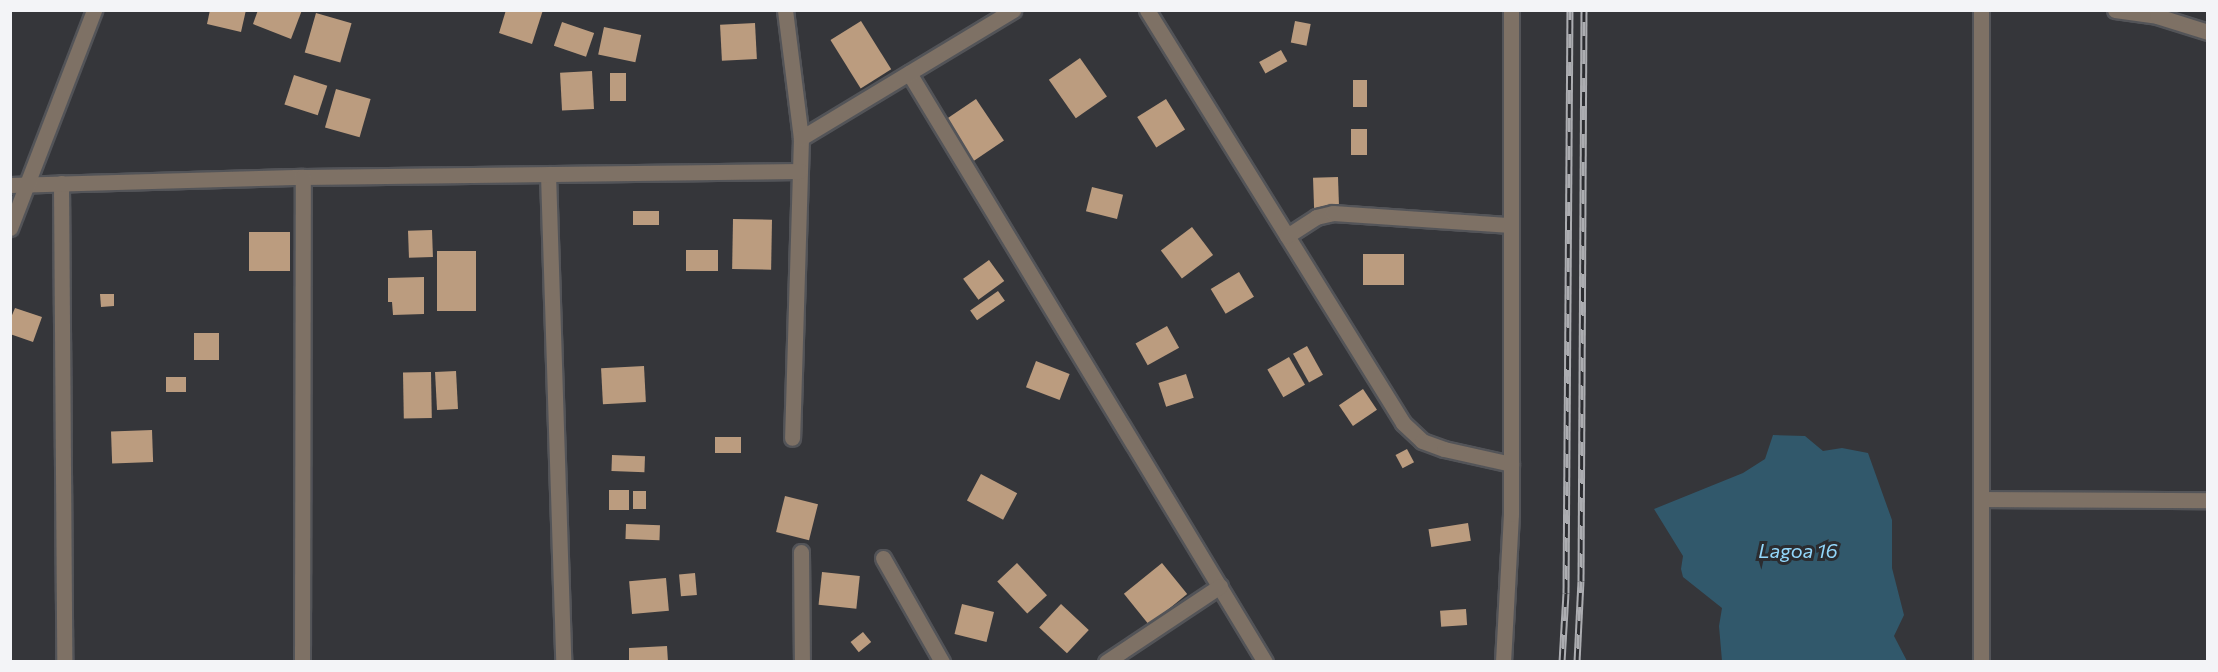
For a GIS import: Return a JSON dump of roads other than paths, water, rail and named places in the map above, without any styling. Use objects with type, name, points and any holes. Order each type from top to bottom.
[{"type":"street","points":[[10,228],[94,10]]},
{"type":"street","points":[[785,10],[801,138],[792,438]]},
{"type":"street","points":[[801,138],[1013,10]]},
{"type":"street","points":[[1147,10],[1403,423],[1422,441],[1444,449],[1511,464]]},
{"type":"street","points":[[1503,662],[1511,464],[1511,10]]},
{"type":"street","points":[[1981,10],[1981,662]]},
{"type":"street","points":[[2115,10],[2157,16],[2208,32]]},
{"type":"street","points":[[909,73],[1264,662]]},
{"type":"street","points":[[10,185],[303,177],[800,171]]},
{"type":"street","points":[[548,174],[563,662]]},
{"type":"street","points":[[302,662],[303,177]]},
{"type":"street","points":[[61,183],[64,662]]},
{"type":"street","points":[[1287,236],[1316,217],[1333,213],[1511,225]]},
{"type":"street","points":[[1981,500],[2208,500]]},
{"type":"street","points":[[801,552],[802,662]]},
{"type":"street","points":[[883,558],[942,662]]},
{"type":"street","points":[[1106,662],[1220,586]]},
{"type":"water","name":"Lagoa 16","points":[[1773,435],[1805,436],[1823,451],[1842,448],[1868,453],[1892,520],[1892,568],[1904,615],[1894,636],[1907,661],[1722,661],[1719,626],[1722,608],[1683,577],[1681,569],[1683,556],[1654,509],[1743,473],[1765,459]]},
{"type":"railway","points":[[1562,662],[1566,593],[1570,10]]},
{"type":"railway","points":[[1577,662],[1581,581],[1584,10]]}]
